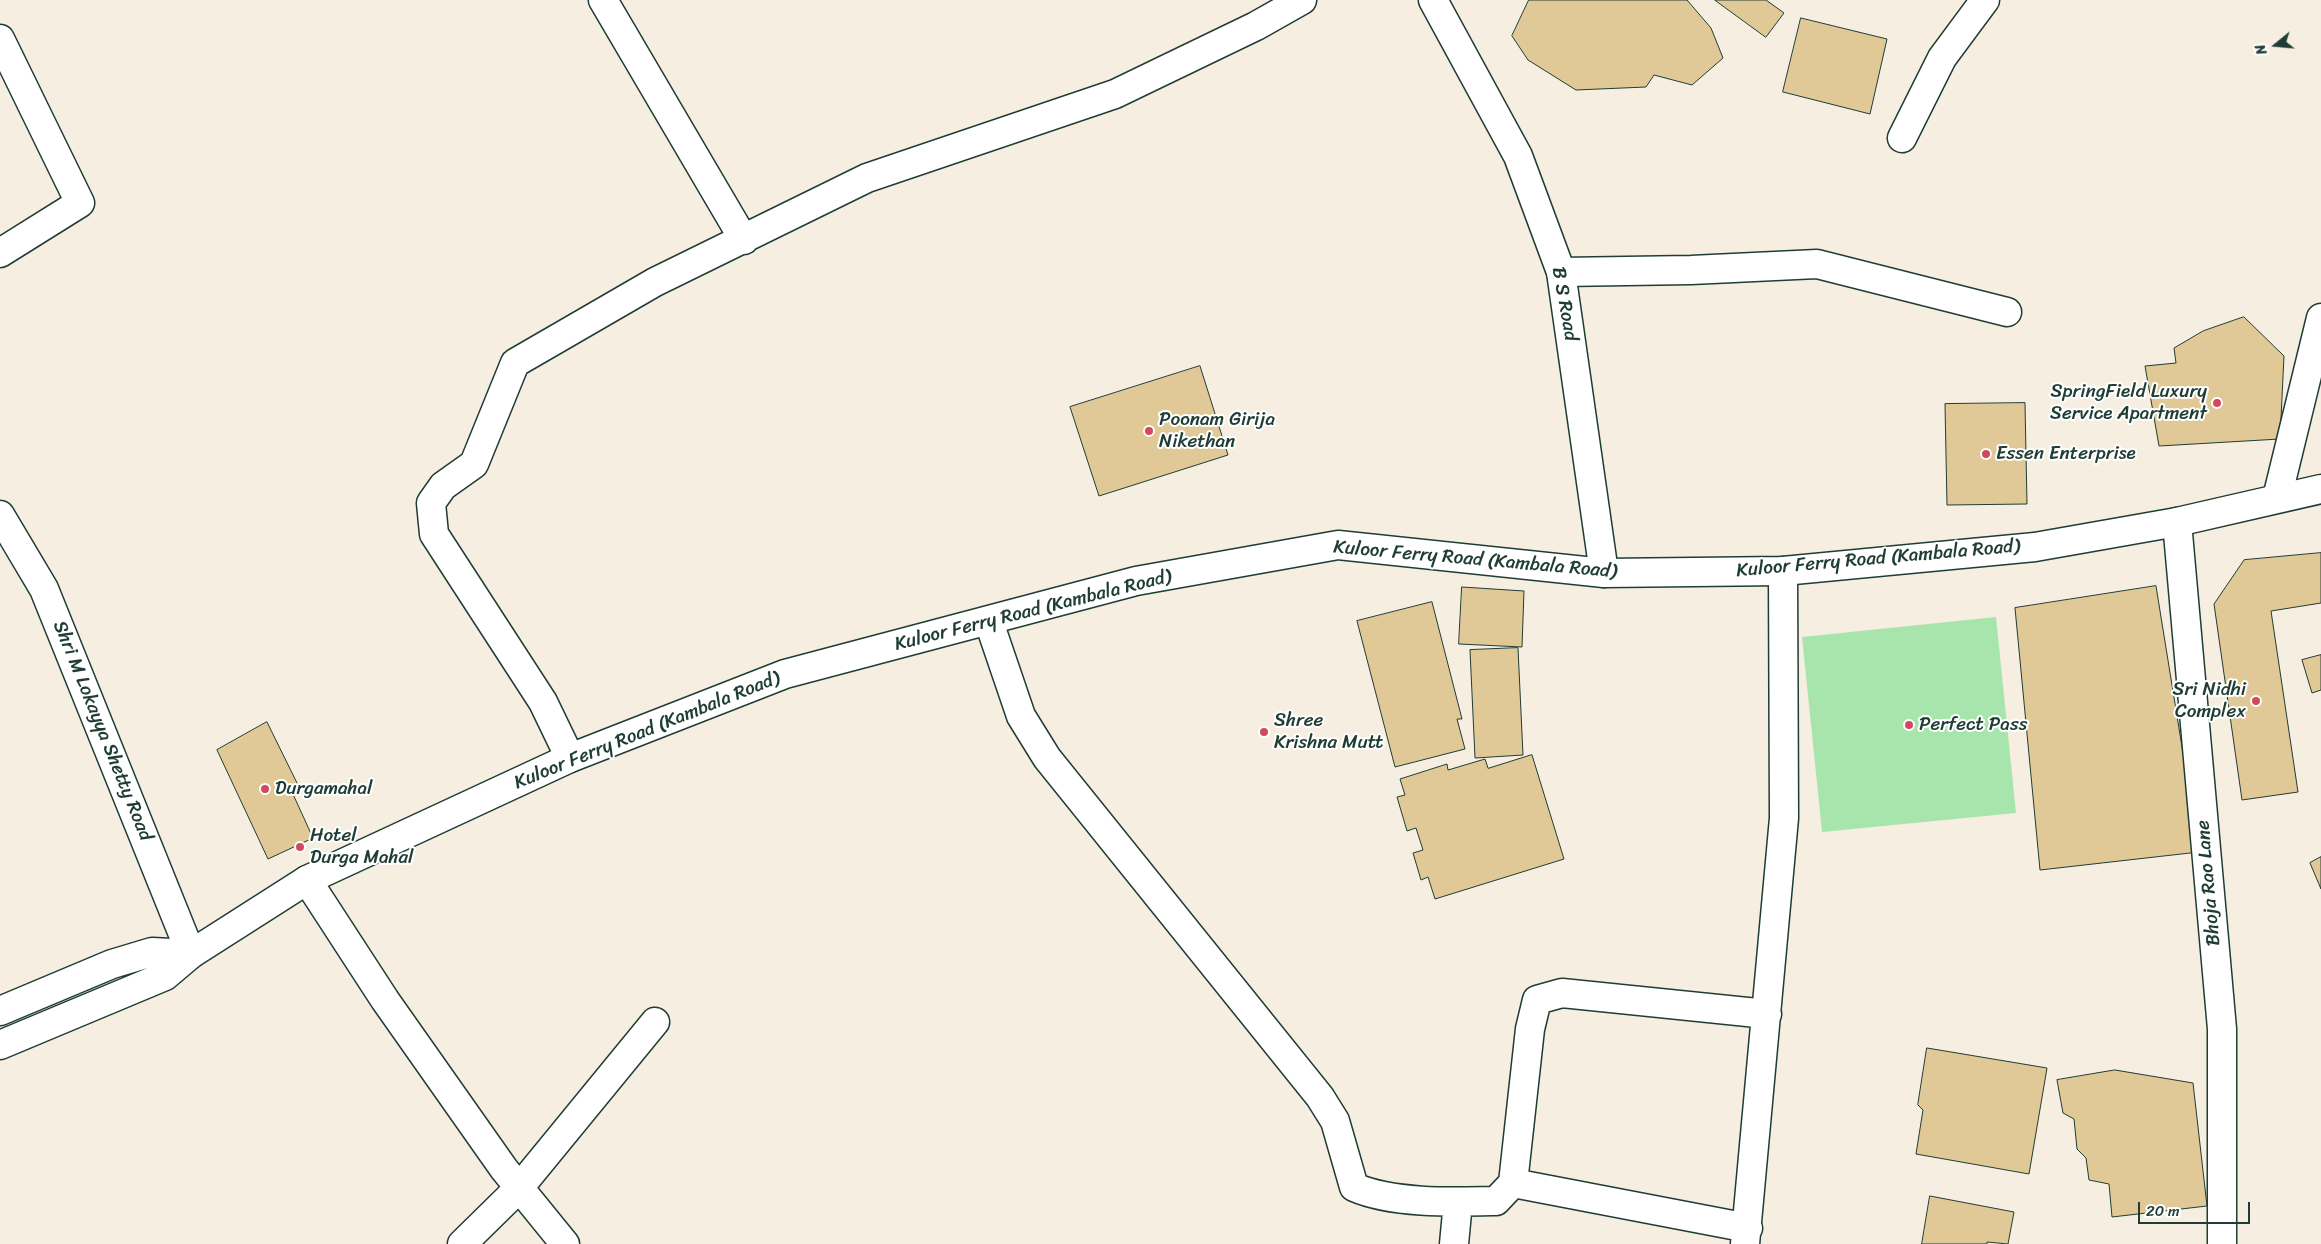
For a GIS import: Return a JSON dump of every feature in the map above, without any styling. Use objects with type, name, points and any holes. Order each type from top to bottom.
[{"type":"street","points":[[602,0],[744,240]]},
{"type":"street","points":[[570,758],[543,702],[434,534],[431,503],[443,486],[474,464],[514,363],[655,282],[867,178],[1115,94],[1256,26],[1302,0]]},
{"type":"street","name":"B S Road","points":[[1434,0],[1518,156],[1561,272],[1604,573]]},
{"type":"street","points":[[1902,138],[1942,58],[1986,0]]},
{"type":"street","points":[[0,39],[80,203],[0,253]]},
{"type":"street","points":[[1561,272],[1692,270],[1816,264],[2006,312]]},
{"type":"street","points":[[2277,498],[2321,318]]},
{"type":"street","name":"Kuloor Ferry Road (Kambala Road)","points":[[0,1045],[165,976],[191,954],[307,880],[570,758],[785,674],[990,622],[1136,581],[1338,545],[1604,573],[1784,571],[2034,547],[2177,522],[2321,489]]},
{"type":"street","name":"Shri M Lokayya Shetty Road","points":[[0,515],[44,589],[191,954]]},
{"type":"street","name":"Bhoja Rao Lane","points":[[2177,522],[2222,1029],[2222,1244]]},
{"type":"street","points":[[1513,1183],[1746,1236],[1784,818],[1784,571]]},
{"type":"street","points":[[990,622],[1021,716],[1047,758],[1320,1097],[1336,1121],[1354,1187],[1373,1195],[1458,1202],[1496,1201],[1513,1183],[1530,1029],[1537,1000],[1562,993],[1767,1014]]},
{"type":"street","points":[[307,880],[385,1000],[504,1169],[565,1244]]},
{"type":"street","points":[[0,1011],[112,964],[152,952],[191,954]]},
{"type":"street","points":[[462,1244],[519,1188],[655,1022]]},
{"type":"street","points":[[1454,1244],[1458,1202]]},
{"type":"green space","name":"Perfect Pass","points":[[1996,617],[2016,813],[1822,832],[1802,637]]},
{"type":"building","points":[[1529,0],[1687,0],[1711,28],[1723,58],[1692,85],[1654,75],[1646,87],[1576,90],[1528,60],[1512,36]]},
{"type":"building","points":[[1715,0],[1766,0],[1784,13],[1766,37]]},
{"type":"building","points":[[1801,18],[1887,39],[1870,114],[1783,92]]},
{"type":"building","name":"SpringField Luxury Service Apartment","points":[[2244,317],[2284,356],[2280,439],[2159,446],[2145,366],[2176,363],[2174,348],[2203,331]]},
{"type":"building","name":"Poonam Girija Nikethan","points":[[1200,366],[1228,455],[1099,496],[1070,407]]},
{"type":"building","name":"Essen Enterprise","points":[[2025,403],[2027,504],[1947,505],[1945,404]]},
{"type":"building","name":"Sri Nidhi Complex","points":[[2321,553],[2321,603],[2271,611],[2298,792],[2242,800],[2214,604],[2244,560]]},
{"type":"building","points":[[2156,586],[2199,852],[2040,870],[2015,608]]},
{"type":"building","points":[[1462,587],[1524,591],[1522,647],[1459,644]]},
{"type":"building","points":[[1432,602],[1462,719],[1457,719],[1465,749],[1395,767],[1357,621]]},
{"type":"building","points":[[1518,648],[1523,755],[1475,758],[1470,650]]},
{"type":"building","points":[[2321,655],[2321,690],[2312,693],[2302,660]]},
{"type":"building","name":"Durgamahal","points":[[267,722],[298,785],[292,792],[313,838],[268,859],[217,750]]},
{"type":"building","points":[[1532,755],[1564,859],[1435,899],[1428,877],[1421,880],[1413,853],[1423,850],[1416,828],[1407,831],[1397,797],[1405,795],[1400,779],[1447,764],[1448,770],[1485,759],[1488,768]]},
{"type":"building","points":[[2321,857],[2321,889],[2310,863]]},
{"type":"building","points":[[1927,1048],[2047,1068],[2029,1174],[1916,1154],[1923,1110],[1918,1105]]},
{"type":"building","points":[[2115,1070],[2193,1083],[2207,1206],[2112,1217],[2109,1184],[2089,1180],[2086,1158],[2077,1149],[2074,1119],[2063,1113],[2057,1080]]},
{"type":"building","points":[[1930,1196],[2014,1212],[2008,1244],[1987,1242],[1987,1244],[1922,1244]]},
{"type":"place","name":"SpringField Luxury Service Apartment","points":[[2217,403]]},
{"type":"place","name":"Poonam Girija Nikethan","points":[[1149,431]]},
{"type":"place","name":"Essen Enterprise","points":[[1986,454]]},
{"type":"place","name":"Sri Nidhi Complex","points":[[2256,701]]},
{"type":"place","name":"Perfect Pass","points":[[1909,725]]},
{"type":"place","name":"Shree Krishna Mutt","points":[[1264,732]]},
{"type":"place","name":"Durgamahal","points":[[265,789]]},
{"type":"place","name":"Hotel Durga Mahal","points":[[300,847]]}]
